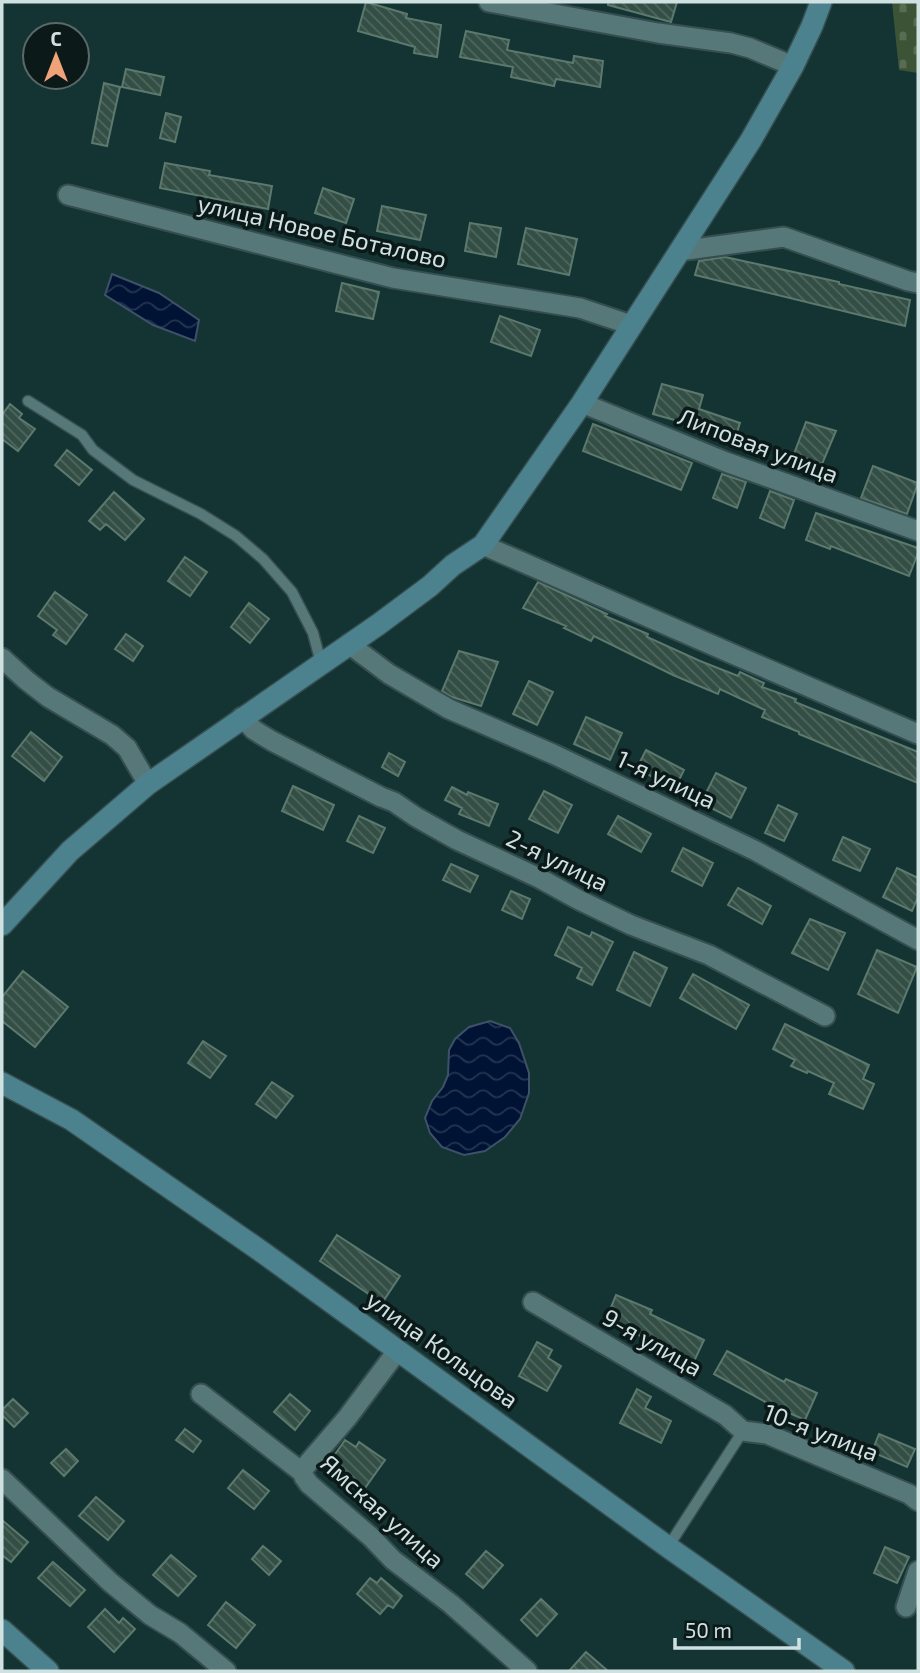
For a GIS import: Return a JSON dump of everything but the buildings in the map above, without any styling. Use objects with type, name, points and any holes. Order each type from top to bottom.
[{"type":"street","points":[[489,2],[658,33],[731,43],[793,66]]},
{"type":"street","points":[[2,925],[70,850],[148,784],[349,644],[430,586],[453,565],[484,545],[582,403],[751,140],[793,66],[821,2]]},
{"type":"street","name":"улица Новое Боталово","points":[[68,195],[393,278],[580,308],[631,325]]},
{"type":"street","points":[[679,251],[784,237],[918,283]]},
{"type":"street","name":"Липовая улица","points":[[582,403],[726,462],[918,531]]},
{"type":"street","points":[[484,545],[918,734]]},
{"type":"street","name":"1-я улица","points":[[349,644],[389,674],[449,709],[554,754],[754,850],[918,940]]},
{"type":"street","points":[[2,658],[48,696],[112,735],[127,748],[148,784]]},
{"type":"street","name":"2-я улица","points":[[242,717],[254,730],[272,741],[394,802],[457,840],[631,925],[709,955],[825,1016]]},
{"type":"street","name":"улица Кольцова","points":[[2,1083],[72,1120],[265,1254],[844,1671]]},
{"type":"street","name":"9-я улица","points":[[533,1302],[725,1415],[743,1430]]},
{"type":"street","points":[[303,1473],[304,1468],[347,1418],[398,1350]]},
{"type":"street","name":"Ямская улица","points":[[201,1394],[303,1473],[309,1484],[371,1537],[393,1560],[451,1604],[527,1671]]},
{"type":"street","name":"10-я улица","points":[[743,1430],[767,1434],[909,1494],[918,1501]]},
{"type":"street","points":[[2,1479],[110,1581],[150,1615],[180,1633],[226,1671]]},
{"type":"street","points":[[906,1607],[918,1572]]},
{"type":"street","points":[[2,1630],[48,1671]]},
{"type":"lane","points":[[27,401],[82,435],[93,450],[133,480],[201,514],[236,536],[263,558],[292,592],[313,633],[321,663]]},
{"type":"lane","points":[[668,1546],[743,1430]]},
{"type":"green space","points":[[892,2],[918,2],[918,73],[899,70]]},
{"type":"water","points":[[112,274],[159,293],[199,320],[195,341],[153,325],[105,295]]},
{"type":"water","points":[[490,1021],[510,1028],[519,1043],[529,1073],[529,1093],[520,1119],[505,1137],[485,1151],[464,1155],[442,1147],[430,1133],[425,1118],[448,1075],[449,1050],[455,1039],[469,1027]]}]
